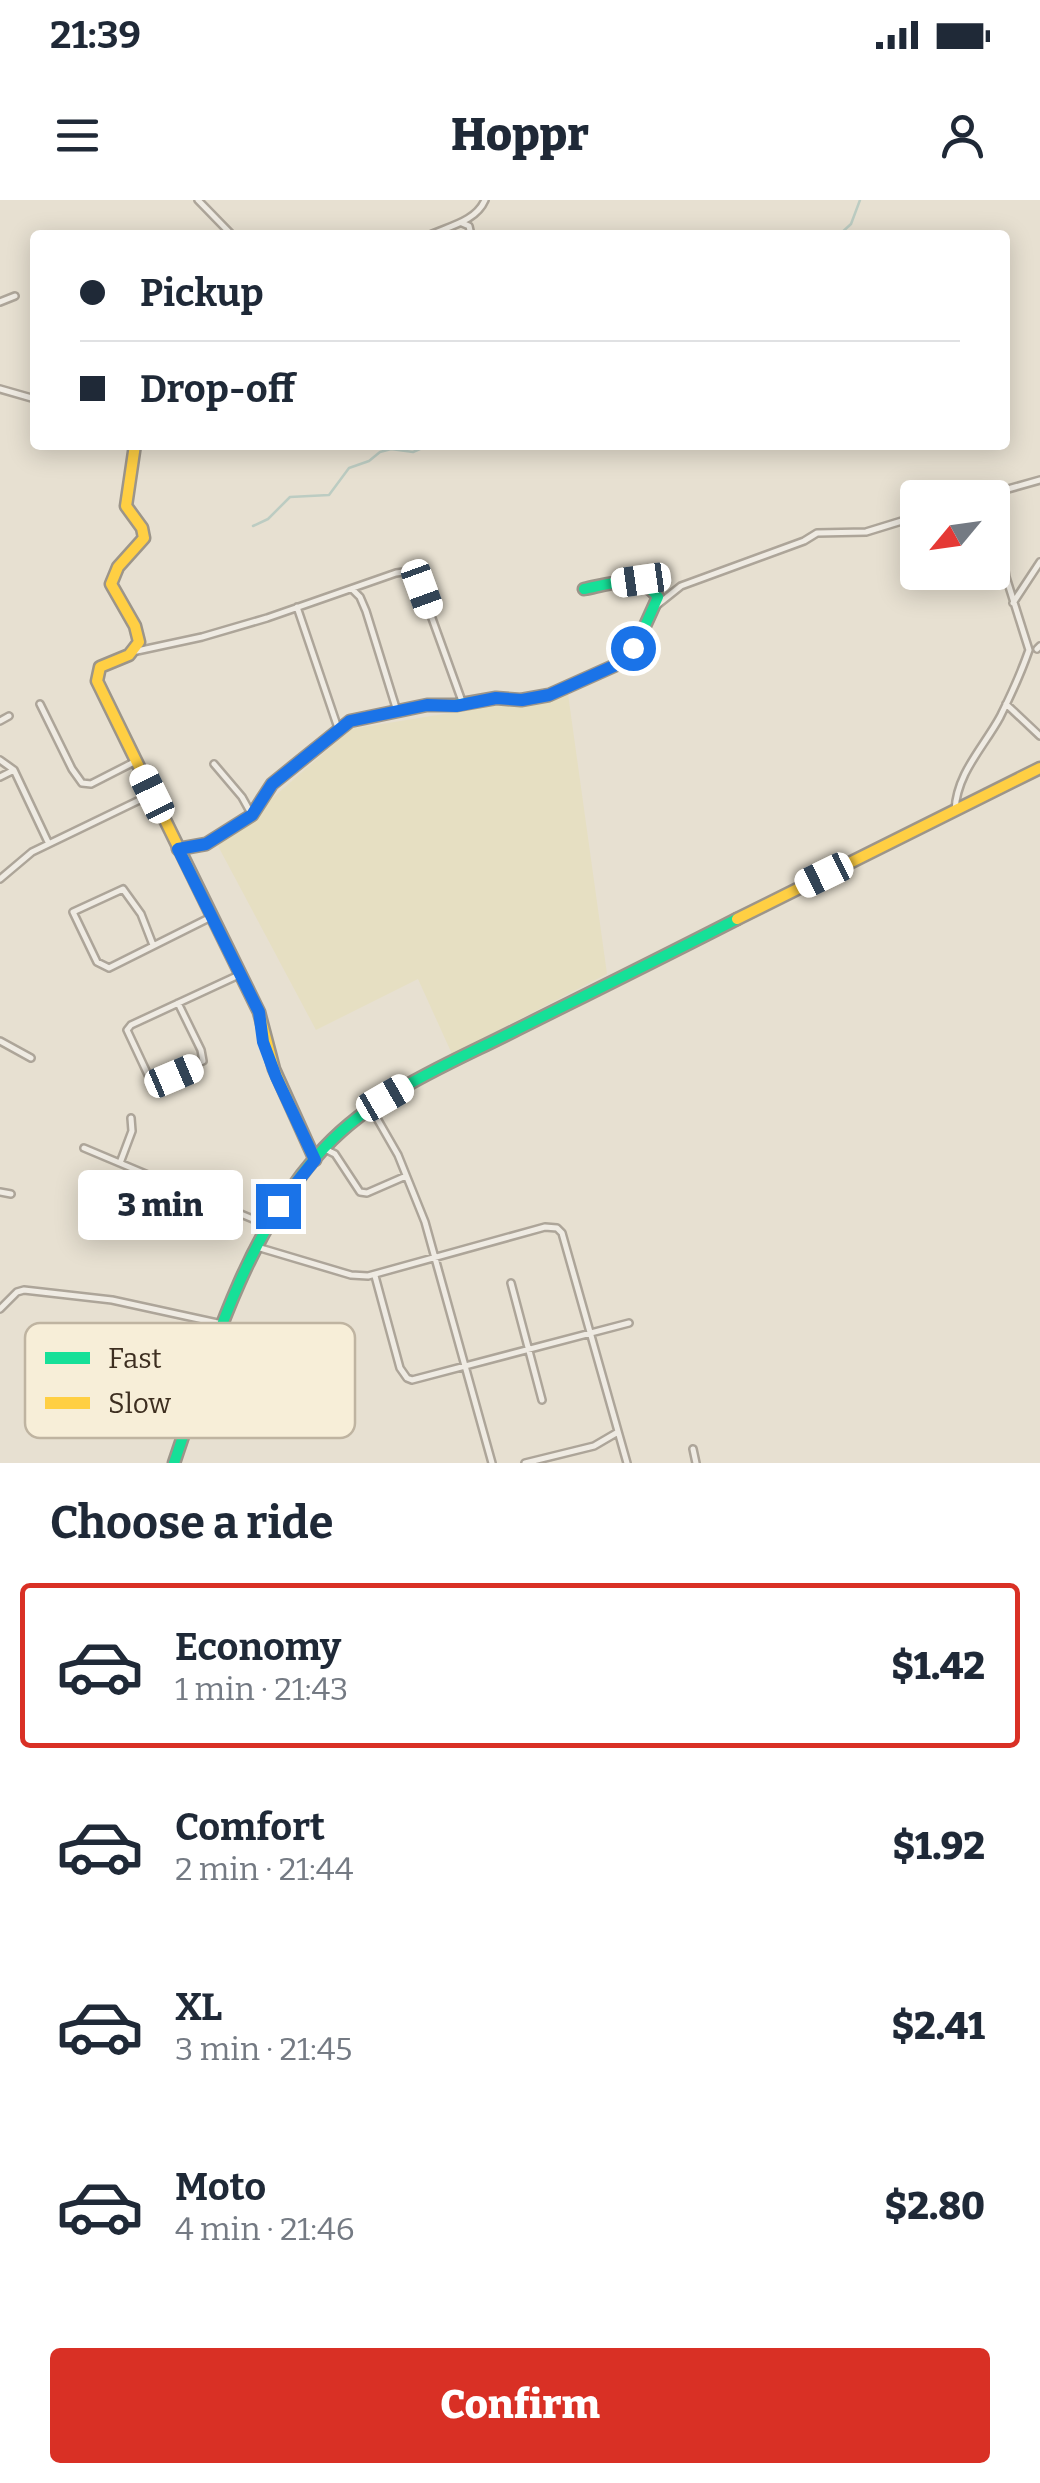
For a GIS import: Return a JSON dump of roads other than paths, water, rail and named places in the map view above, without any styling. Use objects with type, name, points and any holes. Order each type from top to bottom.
[{"type":"street","points":[[198,200],[227,230]]},
{"type":"street","points":[[442,230],[481,210],[485,200]]},
{"type":"street","points":[[459,223],[470,230]]},
{"type":"street","points":[[0,302],[15,296]]},
{"type":"street","points":[[0,388],[30,397]]},
{"type":"street","points":[[134,450],[126,506],[142,528],[144,538],[118,567],[111,584],[120,606],[136,626],[138,644],[134,652]]},
{"type":"street","points":[[1010,488],[1040,480]]},
{"type":"street","points":[[656,606],[681,586],[817,533],[866,532],[900,522]]},
{"type":"street","points":[[1013,603],[1040,562]]},
{"type":"street","points":[[315,1160],[276,1077],[263,1042],[259,1012],[96,676],[100,667],[134,652],[202,637],[396,572],[412,571],[463,704]]},
{"type":"street","points":[[178,849],[206,844],[252,815],[272,784],[350,721],[427,705],[549,695],[616,665],[640,639],[658,597],[652,586],[641,580],[584,588]]},
{"type":"street","points":[[352,589],[366,611],[397,711]]},
{"type":"street","points":[[955,810],[956,793],[970,762],[1037,649],[1010,590]]},
{"type":"street","points":[[297,608],[338,728]]},
{"type":"street","points":[[40,704],[82,783],[96,782],[136,761]]},
{"type":"street","points":[[1006,704],[1040,736]]},
{"type":"street","points":[[0,721],[8,716]]},
{"type":"street","points":[[0,760],[14,770],[49,843]]},
{"type":"street","points":[[214,764],[252,815]]},
{"type":"street","points":[[225,1323],[278,1206],[325,1149],[371,1108],[456,1060],[1040,768]]},
{"type":"street","points":[[0,778],[14,770]]},
{"type":"street","points":[[0,879],[16,863],[49,843],[152,794]]},
{"type":"street","points":[[154,946],[141,914],[123,889],[73,912],[97,962],[109,968],[154,946],[211,917]]},
{"type":"street","points":[[178,1003],[203,1061],[154,1082],[127,1030],[178,1003],[240,974]]},
{"type":"street","points":[[0,1041],[30,1058]]},
{"type":"street","points":[[371,1108],[406,1175],[436,1259],[492,1463]]},
{"type":"street","points":[[120,1163],[132,1131],[131,1118]]},
{"type":"street","points":[[84,1148],[267,1225]]},
{"type":"street","points":[[325,1149],[335,1154],[360,1192],[367,1193],[406,1175]]},
{"type":"street","points":[[0,1192],[12,1194]]},
{"type":"street","points":[[257,1247],[351,1275],[376,1276],[545,1227],[557,1228],[562,1234],[627,1463]]},
{"type":"street","points":[[376,1276],[403,1374],[412,1380],[630,1323]]},
{"type":"street","points":[[511,1283],[542,1400]]},
{"type":"street","points":[[0,1309],[24,1290],[112,1300],[220,1323]]},
{"type":"street","points":[[525,1463],[594,1446],[618,1432]]},
{"type":"street","points":[[174,1463],[183,1438]]},
{"type":"street","points":[[692,1449],[696,1463]]},
{"type":"waterway","points":[[844,230],[851,224],[860,200]]},
{"type":"waterway","points":[[253,526],[268,519],[290,497],[329,495],[349,468],[387,450]]},
{"type":"waterway","points":[[398,450],[418,450]]}]
